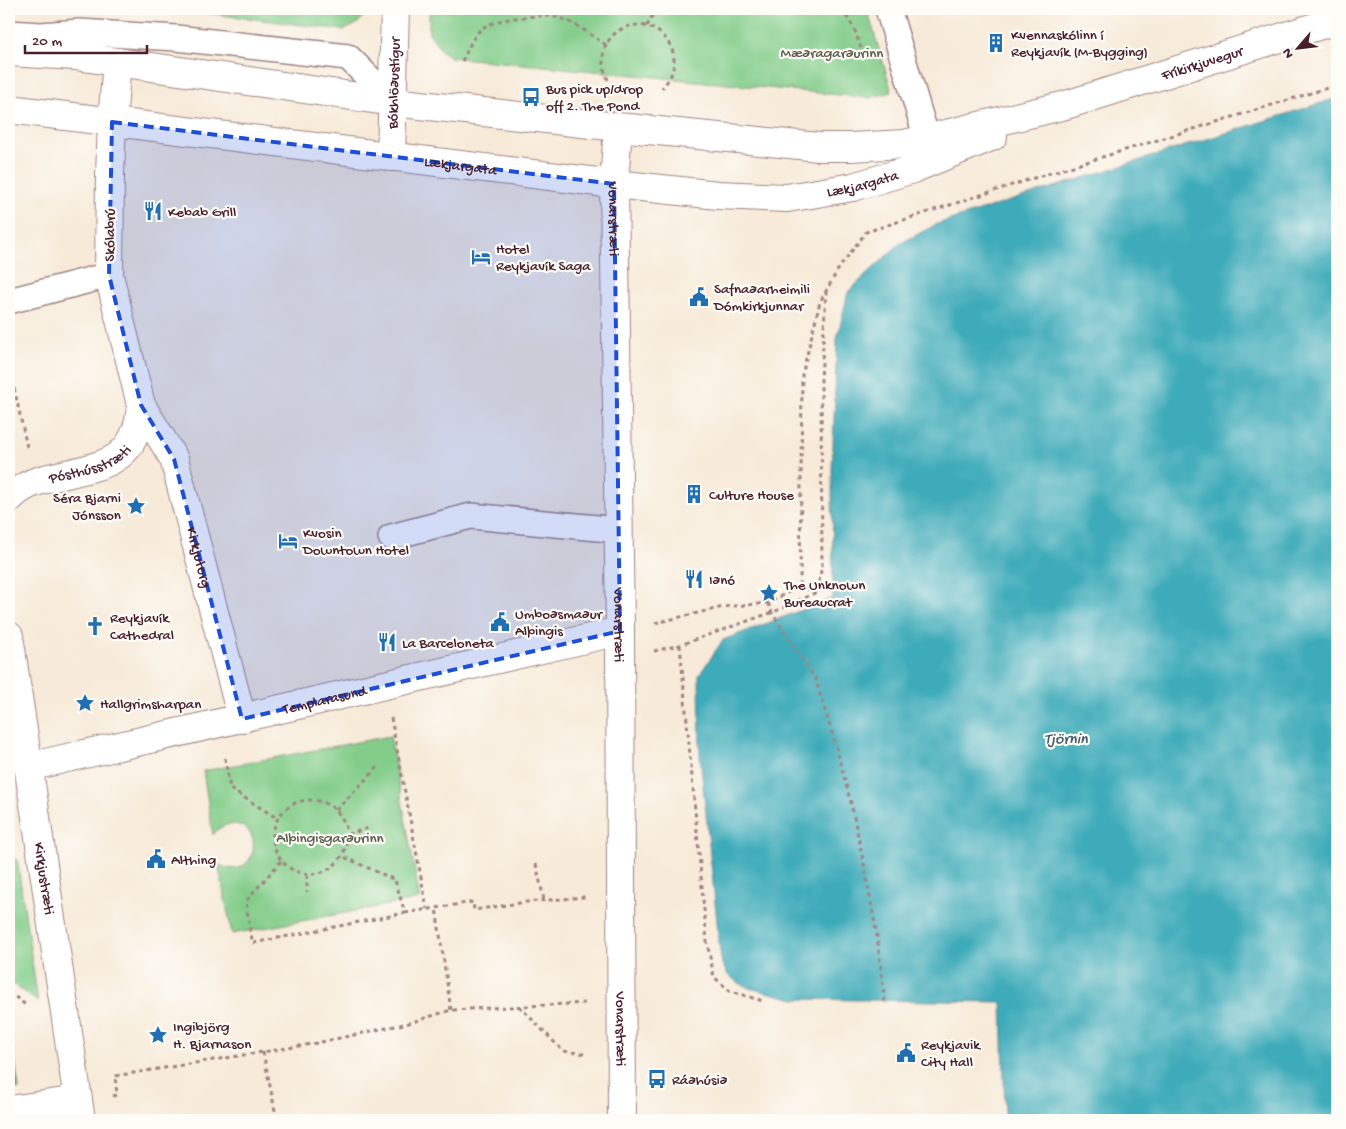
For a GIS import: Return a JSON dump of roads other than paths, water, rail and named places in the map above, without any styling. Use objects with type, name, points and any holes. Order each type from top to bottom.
[{"type":"street","name":"Bókhlöðustígur","points":[[391,157],[395,9]]},
{"type":"street","name":"Fríkirkjuvegur","points":[[915,142],[1066,105],[1337,20]]},
{"type":"street","name":"Lækjargata","points":[[9,52],[76,56],[392,102],[618,128],[819,147],[852,147],[915,142]]},
{"type":"street","name":"Skólabrú","points":[[117,62],[110,175],[109,275],[141,405]]},
{"type":"street","name":"Fríkirkjuvegur","points":[[910,170],[1066,105]]},
{"type":"street","name":"Lækjargata","points":[[9,108],[391,157],[718,195],[787,198],[853,187],[910,170]]},
{"type":"street","name":"Vonarstræti","points":[[618,128],[614,184],[620,631],[622,1120]]},
{"type":"street","name":"Pósthússtræti","points":[[9,499],[15,492],[34,482],[104,465],[117,457],[127,448],[135,435],[140,420],[141,405]]},
{"type":"street","name":"Kirkjutorg","points":[[141,405],[174,459],[242,719]]},
{"type":"street","name":"Templarasund","points":[[28,767],[242,719],[495,658],[620,631]]},
{"type":"street","name":"Kirkjustræti","points":[[9,636],[79,1110]]},
{"type":"street","points":[[9,1110],[79,1110]]},
{"type":"lane","points":[[888,9],[915,142]]},
{"type":"lane","points":[[9,33],[41,36],[79,32],[176,38],[348,57],[392,102]]},
{"type":"lane","points":[[9,301],[109,275]]},
{"type":"lane","points":[[391,536],[471,516],[619,530]]},
{"type":"water","name":"Tjörnin","points":[[1337,98],[1337,1120],[1005,1120],[1002,1002],[795,999],[749,988],[728,975],[722,964],[720,952],[700,756],[699,675],[723,640],[833,598],[832,470],[837,339],[848,292],[899,244],[937,224]]},
{"type":"place","name":"Kvennaskólinn í Reykjavík (M-Bygging)","points":[[996,43]]},
{"type":"place","name":"Bus pick up/drop off 2. The Pond","points":[[531,97]]},
{"type":"place","name":"Kebab Grill","points":[[153,211]]},
{"type":"place","name":"Hotel Reykjavík Saga","points":[[481,257]]},
{"type":"place","name":"Safnaðarheimili Dómkirkjunnar","points":[[699,297]]},
{"type":"place","name":"Culture House","points":[[694,494]]},
{"type":"place","name":"Séra Bjarni Jónsson","points":[[136,506]]},
{"type":"place","name":"Kvosin Downtown Hotel","points":[[288,541]]},
{"type":"place","name":"Iðnó","points":[[694,579]]},
{"type":"place","name":"The Unknown Bureaucrat","points":[[769,593]]},
{"type":"place","name":"Umboðsmaður Alþingis","points":[[500,622]]},
{"type":"place","name":"Reykjavík Cathedral","points":[[95,626]]},
{"type":"place","name":"La Barceloneta","points":[[387,642]]},
{"type":"place","name":"Hallgrimsharpan","points":[[85,703]]},
{"type":"place","name":"Althing","points":[[156,859]]},
{"type":"place","name":"Ingibjörg H. Bjarnason","points":[[158,1035]]},
{"type":"place","name":"Reykjavik City Hall","points":[[906,1053]]},
{"type":"place","name":"Ráðhúsið","points":[[657,1079]]},
{"type":"park label","name":"Mæðragarðurinn","points":[[832,52]]},
{"type":"park label","name":"Alþingisgarðurinn","points":[[330,837]]}]
